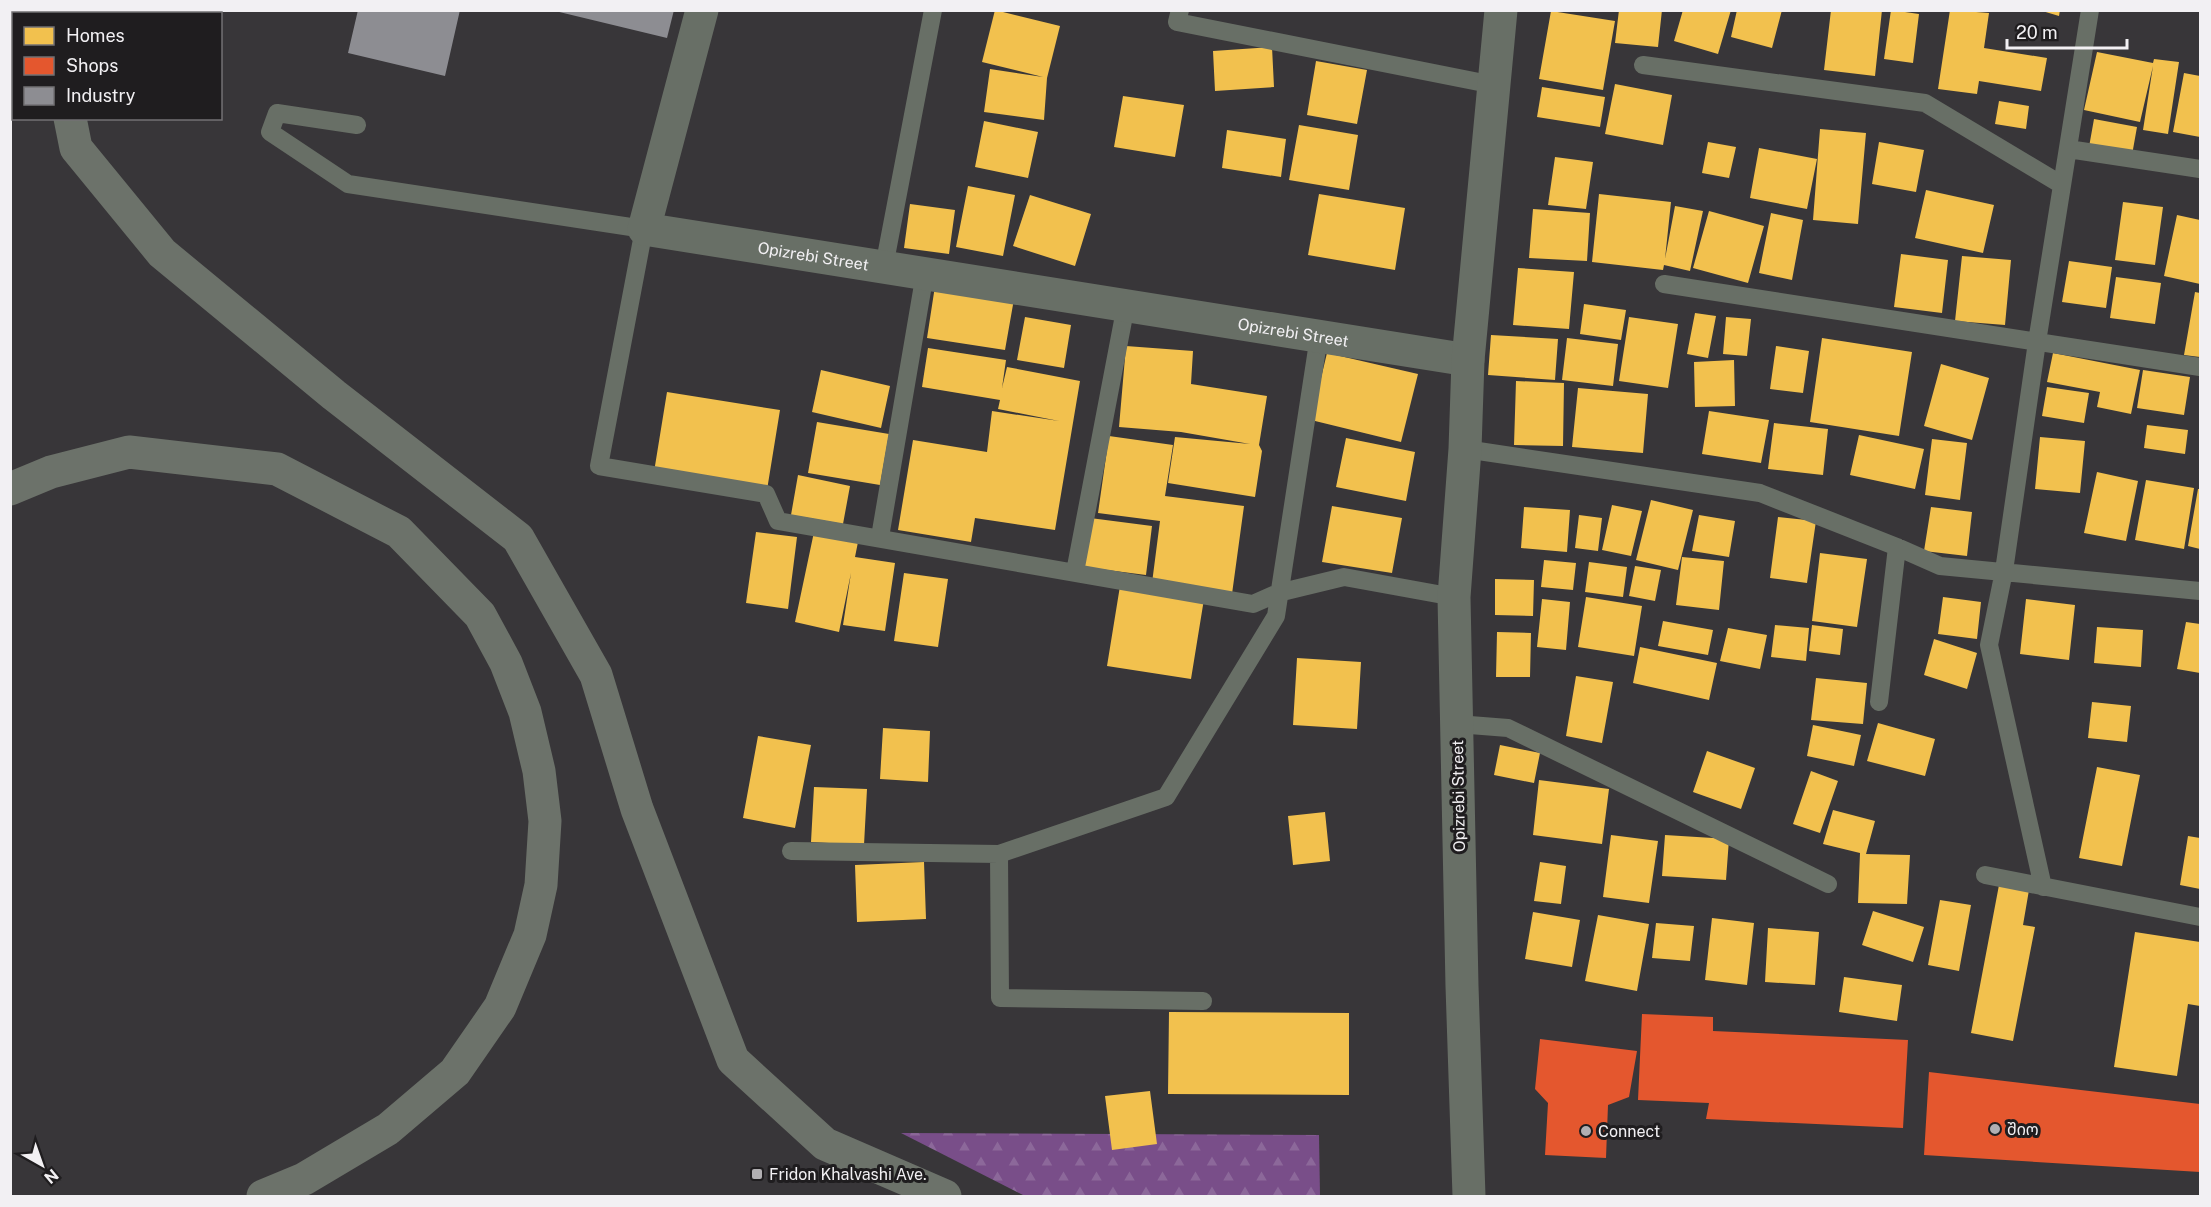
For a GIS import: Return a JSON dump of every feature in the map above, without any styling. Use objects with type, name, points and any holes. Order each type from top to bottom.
[{"type":"highway","points":[[70,120],[76,148],[162,253],[334,395],[518,538],[596,675],[637,809],[733,1060],[825,1144],[945,1197]]},
{"type":"highway","points":[[10,489],[51,472],[129,452],[277,469],[399,532],[480,615],[506,663],[525,712],[539,771],[545,821],[541,885],[530,935],[500,1007],[454,1072],[388,1129],[304,1179],[263,1197]]},
{"type":"street","points":[[644,229],[702,10]]},
{"type":"street","name":"Opizrebi Street","points":[[1469,1197],[1454,597],[1465,449],[1468,360],[1501,10]]},
{"type":"street","name":"Opizrebi Street","points":[[644,229],[1468,360]]},
{"type":"lane","points":[[884,267],[933,10]]},
{"type":"lane","points":[[1180,10],[1177,22],[1494,85]]},
{"type":"lane","points":[[2043,887],[1989,645],[2004,571],[2037,342],[2090,10]]},
{"type":"lane","points":[[1643,65],[1925,103],[2062,185]]},
{"type":"lane","name":"Opizrebi Street","points":[[357,124],[277,113],[270,132],[348,184],[644,229]]},
{"type":"lane","points":[[2068,149],[2200,170]]},
{"type":"lane","points":[[644,229],[599,466],[766,494],[778,521],[1253,603],[1278,593],[1344,577],[1454,597]]},
{"type":"lane","points":[[880,537],[925,273]]},
{"type":"lane","points":[[1664,284],[2200,366]]},
{"type":"lane","points":[[1075,572],[1126,305]]},
{"type":"lane","points":[[791,851],[999,854],[1166,797],[1276,616],[1319,336]]},
{"type":"lane","points":[[1465,449],[1760,493],[1940,566],[2200,591]]},
{"type":"lane","points":[[1879,702],[1897,547]]},
{"type":"lane","points":[[1457,724],[1508,728],[1828,884]]},
{"type":"lane","points":[[999,854],[1000,998],[1203,1001]]},
{"type":"lane","points":[[1985,875],[2200,917]]},
{"type":"green space","points":[[901,1133],[1319,1135],[1320,1196],[1025,1196]]},
{"type":"building: Homes","points":[[995,10],[1060,26],[1047,78],[1044,120],[984,112],[990,69],[1043,77],[982,62]]},
{"type":"building: Homes","points":[[1619,10],[1662,10],[1658,47],[1615,43]]},
{"type":"building: Homes","points":[[1683,10],[1731,10],[1718,54],[1674,41]]},
{"type":"building: Homes","points":[[1737,10],[1782,10],[1772,48],[1731,37]]},
{"type":"building: Homes","points":[[1831,10],[1882,10],[1875,76],[1824,70]]},
{"type":"building: Homes","points":[[1891,10],[1919,14],[1913,63],[1884,59]]},
{"type":"building: Homes","points":[[1950,10],[1989,13],[1984,48],[2047,58],[2041,91],[1979,81],[1977,94],[1938,89]]},
{"type":"building: Homes","points":[[2039,10],[2060,10],[2059,16]]},
{"type":"building: Homes","points":[[1551,11],[1615,21],[1603,90],[1539,79]]},
{"type":"building: Homes","points":[[1272,47],[1274,87],[1215,91],[1213,51]]},
{"type":"building: Homes","points":[[2097,52],[2153,63],[2154,59],[2179,62],[2168,134],[2143,130],[2153,66],[2140,122],[2084,110]]},
{"type":"building: Homes","points":[[1316,61],[1367,70],[1357,124],[1307,115]]},
{"type":"building: Homes","points":[[2184,73],[2200,76],[2200,137],[2173,132]]},
{"type":"building: Homes","points":[[1615,84],[1672,95],[1663,145],[1605,134]]},
{"type":"building: Homes","points":[[1542,87],[1605,97],[1600,127],[1537,117]]},
{"type":"building: Homes","points":[[1123,96],[1184,105],[1175,157],[1114,147]]},
{"type":"building: Homes","points":[[1999,101],[2029,106],[2026,129],[1995,124]]},
{"type":"building: Homes","points":[[2094,119],[2137,127],[2132,155],[2089,147]]},
{"type":"building: Homes","points":[[984,121],[1038,132],[1028,178],[975,167]]},
{"type":"building: Homes","points":[[1299,125],[1358,135],[1349,190],[1289,180]]},
{"type":"building: Homes","points":[[1820,129],[1866,133],[1858,224],[1813,220]]},
{"type":"building: Homes","points":[[1227,130],[1286,139],[1281,177],[1222,168]]},
{"type":"building: Homes","points":[[1708,142],[1736,147],[1729,178],[1702,173]]},
{"type":"building: Homes","points":[[1879,142],[1924,150],[1916,192],[1872,184]]},
{"type":"building: Homes","points":[[1759,148],[1817,159],[1807,209],[1750,198]]},
{"type":"building: Homes","points":[[1555,157],[1593,162],[1586,209],[1548,205]]},
{"type":"building: Homes","points":[[968,186],[1015,195],[1003,256],[956,247]]},
{"type":"building: Homes","points":[[1926,190],[1994,205],[1983,253],[1915,238]]},
{"type":"building: Homes","points":[[1319,194],[1405,208],[1395,270],[1308,255]]},
{"type":"building: Homes","points":[[1599,194],[1671,202],[1665,259],[1675,206],[1703,211],[1690,271],[1664,265],[1663,270],[1592,262]]},
{"type":"building: Homes","points":[[1030,195],[1091,214],[1075,266],[1013,246]]},
{"type":"building: Homes","points":[[2123,202],[2163,207],[2155,265],[2115,260]]},
{"type":"building: Homes","points":[[910,204],[955,210],[949,254],[904,248]]},
{"type":"building: Homes","points":[[1533,209],[1590,213],[1587,261],[1529,258]]},
{"type":"building: Homes","points":[[1709,211],[1764,226],[1748,283],[1693,268]]},
{"type":"building: Homes","points":[[1771,213],[1803,220],[1792,280],[1759,273]]},
{"type":"building: Homes","points":[[2177,215],[2200,220],[2200,284],[2164,276]]},
{"type":"building: Homes","points":[[1901,254],[1948,260],[1942,313],[1894,307]]},
{"type":"building: Homes","points":[[1962,256],[2011,260],[2005,325],[1955,321]]},
{"type":"building: Homes","points":[[2069,261],[2112,267],[2106,308],[2062,302]]},
{"type":"building: Homes","points":[[1518,268],[1574,272],[1569,329],[1513,325]]},
{"type":"building: Homes","points":[[2116,277],[2161,283],[2155,324],[2110,318]]},
{"type":"building: Homes","points":[[935,286],[1014,299],[1005,350],[927,338]]},
{"type":"building: Homes","points":[[2195,292],[2200,293],[2200,357],[2184,355]]},
{"type":"building: Homes","points":[[1584,304],[1626,310],[1621,340],[1580,334]]},
{"type":"building: Homes","points":[[1695,313],[1716,316],[1708,358],[1687,354]]},
{"type":"building: Homes","points":[[1025,317],[1071,325],[1064,368],[1017,360]]},
{"type":"building: Homes","points":[[1629,317],[1678,324],[1668,388],[1619,381]]},
{"type":"building: Homes","points":[[1726,317],[1751,319],[1747,356],[1723,354]]},
{"type":"building: Homes","points":[[1491,335],[1558,339],[1555,380],[1488,375]]},
{"type":"building: Homes","points":[[1567,338],[1618,344],[1613,386],[1562,380]]},
{"type":"building: Homes","points":[[1822,338],[1912,352],[1899,436],[1810,422]]},
{"type":"building: Homes","points":[[1126,346],[1193,351],[1191,384],[1267,396],[1259,445],[1262,451],[1255,497],[1168,483],[1175,437],[1250,444],[1181,432],[1119,427]]},
{"type":"building: Homes","points":[[1776,346],[1809,351],[1803,393],[1770,389]]},
{"type":"building: Homes","points":[[928,348],[1006,360],[1002,388],[1007,367],[1080,381],[1055,530],[975,518],[971,542],[898,530],[913,440],[987,452],[992,411],[1059,421],[998,409],[1000,400],[922,387]]},
{"type":"building: Homes","points":[[1327,353],[1418,374],[1401,442],[1311,420]]},
{"type":"building: Homes","points":[[2053,353],[2140,370],[2131,414],[2097,407],[2100,392],[2047,382]]},
{"type":"building: Homes","points":[[1734,360],[1735,406],[1695,407],[1694,362]]},
{"type":"building: Homes","points":[[1941,364],[1989,378],[1972,440],[1924,426]]},
{"type":"building: Homes","points":[[821,370],[890,386],[881,428],[812,412]]},
{"type":"building: Homes","points":[[2143,370],[2190,377],[2184,415],[2137,408]]},
{"type":"building: Homes","points":[[1516,381],[1564,383],[1563,446],[1514,445]]},
{"type":"building: Homes","points":[[2047,387],[2089,393],[2084,423],[2042,416]]},
{"type":"building: Homes","points":[[1578,388],[1648,394],[1643,453],[1572,447]]},
{"type":"building: Homes","points":[[667,392],[780,410],[767,490],[654,472]]},
{"type":"building: Homes","points":[[1709,411],[1769,420],[1761,463],[1702,454]]},
{"type":"building: Homes","points":[[817,422],[889,434],[880,485],[808,473]]},
{"type":"building: Homes","points":[[1774,423],[1828,429],[1823,475],[1768,469]]},
{"type":"building: Homes","points":[[2147,425],[2188,430],[2185,454],[2144,448]]},
{"type":"building: Homes","points":[[1859,435],[1924,449],[1915,489],[1850,475]]},
{"type":"building: Homes","points":[[1109,436],[1173,445],[1165,496],[1244,506],[1232,594],[1152,583],[1160,521],[1098,513]]},
{"type":"building: Homes","points":[[2040,437],[2085,441],[2080,493],[2035,489]]},
{"type":"building: Homes","points":[[1346,438],[1415,452],[1406,501],[1336,487]]},
{"type":"building: Homes","points":[[1932,439],[1967,443],[1960,500],[1925,495]]},
{"type":"building: Homes","points":[[2097,472],[2138,481],[2126,541],[2084,533]]},
{"type":"building: Homes","points":[[798,475],[850,486],[843,524],[791,515]]},
{"type":"building: Homes","points":[[2146,480],[2194,488],[2184,549],[2135,540]]},
{"type":"building: Homes","points":[[2198,489],[2200,489],[2200,549],[2188,546]]},
{"type":"building: Homes","points":[[1651,500],[1693,510],[1678,570],[1636,560]]},
{"type":"building: Homes","points":[[1612,505],[1642,511],[1631,556],[1602,550]]},
{"type":"building: Homes","points":[[1332,506],[1402,518],[1392,573],[1322,562]]},
{"type":"building: Homes","points":[[1524,507],[1570,510],[1567,552],[1521,548]]},
{"type":"building: Homes","points":[[1931,507],[1972,512],[1967,556],[1924,551]]},
{"type":"building: Homes","points":[[1579,515],[1602,518],[1598,551],[1575,548]]},
{"type":"building: Homes","points":[[1699,515],[1735,521],[1729,557],[1692,551]]},
{"type":"building: Homes","points":[[1778,517],[1816,521],[1807,583],[1770,578]]},
{"type":"building: Homes","points":[[1090,518],[1152,526],[1146,575],[1084,567]]},
{"type":"building: Homes","points":[[756,532],[797,537],[788,609],[746,603]]},
{"type":"building: Homes","points":[[814,532],[858,542],[855,557],[895,563],[885,631],[843,625],[851,573],[839,632],[795,622]]},
{"type":"building: Homes","points":[[1820,553],[1867,559],[1857,627],[1812,621]]},
{"type":"building: Homes","points":[[1682,557],[1724,561],[1719,610],[1676,605]]},
{"type":"building: Homes","points":[[1544,560],[1576,563],[1573,590],[1541,587]]},
{"type":"building: Homes","points":[[1589,562],[1627,567],[1623,597],[1585,592]]},
{"type":"building: Homes","points":[[1635,566],[1661,570],[1655,601],[1629,596]]},
{"type":"building: Homes","points":[[904,573],[948,579],[938,647],[894,641]]},
{"type":"building: Homes","points":[[1495,579],[1534,580],[1533,616],[1495,615]]},
{"type":"building: Homes","points":[[1120,586],[1204,599],[1191,679],[1107,666]]},
{"type":"building: Homes","points":[[1586,597],[1642,606],[1634,656],[1578,647]]},
{"type":"building: Homes","points":[[1943,597],[1981,602],[1977,639],[1938,634]]},
{"type":"building: Homes","points":[[1542,599],[1570,602],[1566,650],[1537,647]]},
{"type":"building: Homes","points":[[2026,599],[2075,605],[2069,660],[2020,654]]},
{"type":"building: Homes","points":[[1663,621],[1713,630],[1708,655],[1658,646]]},
{"type":"building: Homes","points":[[2186,622],[2200,624],[2200,673],[2177,669]]},
{"type":"building: Homes","points":[[1775,625],[1809,628],[1806,661],[1771,657]]},
{"type":"building: Homes","points":[[1812,625],[1843,629],[1840,655],[1809,651]]},
{"type":"building: Homes","points":[[2097,627],[2143,630],[2141,667],[2094,663]]},
{"type":"building: Homes","points":[[1728,628],[1767,635],[1760,669],[1720,661]]},
{"type":"building: Homes","points":[[1497,632],[1531,633],[1530,677],[1496,677]]},
{"type":"building: Homes","points":[[1934,639],[1977,653],[1967,689],[1924,675]]},
{"type":"building: Homes","points":[[1640,647],[1717,663],[1709,700],[1633,683]]},
{"type":"building: Homes","points":[[1297,658],[1361,662],[1357,729],[1293,725]]},
{"type":"building: Homes","points":[[1576,676],[1613,682],[1602,743],[1566,736]]},
{"type":"building: Homes","points":[[1816,678],[1867,683],[1863,724],[1811,720]]},
{"type":"building: Homes","points":[[2092,702],[2131,706],[2127,742],[2088,738]]},
{"type":"building: Homes","points":[[1878,723],[1935,739],[1925,776],[1867,761]]},
{"type":"building: Homes","points":[[1813,725],[1861,735],[1854,766],[1807,756]]},
{"type":"building: Homes","points":[[883,728],[930,731],[928,782],[880,779]]},
{"type":"building: Homes","points":[[758,736],[811,745],[795,828],[743,818]]},
{"type":"building: Homes","points":[[1500,745],[1540,753],[1534,783],[1494,775]]},
{"type":"building: Homes","points":[[1707,751],[1755,768],[1741,809],[1693,792]]},
{"type":"building: Homes","points":[[2097,767],[2140,775],[2122,866],[2079,858]]},
{"type":"building: Homes","points":[[1811,771],[1838,781],[1820,833],[1793,824]]},
{"type":"building: Homes","points":[[1539,780],[1609,789],[1602,844],[1533,835]]},
{"type":"building: Homes","points":[[814,787],[867,789],[864,845],[811,842]]},
{"type":"building: Homes","points":[[1833,810],[1875,821],[1866,854],[1910,855],[1907,904],[1858,903],[1860,853],[1823,844]]},
{"type":"building: Homes","points":[[1325,812],[1330,861],[1293,865],[1288,816]]},
{"type":"building: Homes","points":[[1611,835],[1658,841],[1649,903],[1603,897]]},
{"type":"building: Homes","points":[[1665,835],[1729,839],[1726,880],[1662,876]]},
{"type":"building: Homes","points":[[2188,836],[2200,838],[2200,889],[2180,885]]},
{"type":"building: Homes","points":[[924,862],[926,919],[857,922],[855,865]]},
{"type":"building: Homes","points":[[1540,862],[1566,866],[1561,904],[1534,901]]},
{"type":"building: Homes","points":[[1999,885],[2029,890],[2023,925],[2035,927],[2013,1041],[1971,1033]]},
{"type":"building: Homes","points":[[1940,900],[1971,905],[1959,971],[1928,965]]},
{"type":"building: Homes","points":[[1873,911],[1924,927],[1913,962],[1862,945]]},
{"type":"building: Homes","points":[[1533,912],[1580,920],[1572,967],[1525,959]]},
{"type":"building: Homes","points":[[1598,915],[1649,924],[1637,991],[1585,981]]},
{"type":"building: Homes","points":[[1712,918],[1754,923],[1747,985],[1705,980]]},
{"type":"building: Homes","points":[[1656,923],[1694,926],[1690,961],[1652,958]]},
{"type":"building: Homes","points":[[1768,928],[1819,932],[1815,985],[1765,982]]},
{"type":"building: Homes","points":[[2135,932],[2200,942],[2200,1006],[2188,1004],[2177,1076],[2114,1067]]},
{"type":"building: Homes","points":[[1844,977],[1902,985],[1897,1021],[1839,1012]]},
{"type":"building: Homes","points":[[1169,1012],[1349,1013],[1349,1095],[1168,1094]]},
{"type":"building: Homes","points":[[1150,1091],[1157,1144],[1112,1150],[1105,1096]]},
{"type":"building: Shops","points":[[1642,1014],[1713,1017],[1713,1031],[1908,1040],[1903,1128],[1706,1119],[1709,1103],[1638,1100]]},
{"type":"building: Shops","points":[[1540,1039],[1637,1051],[1629,1097],[1608,1105],[1606,1158],[1545,1155],[1548,1103],[1535,1089]]},
{"type":"building: Shops","points":[[1929,1072],[2200,1104],[2200,1172],[1924,1155]]},
{"type":"building: Industry","points":[[358,10],[460,10],[445,76],[348,53]]},
{"type":"building: Industry","points":[[551,10],[674,10],[667,38]]},
{"type":"place","name":"შიო","points":[[1995,1129]]},
{"type":"place","name":"Connect","points":[[1586,1131]]},
{"type":"place","name":"Fridon Khalvashi Ave.","points":[[757,1174]]}]
